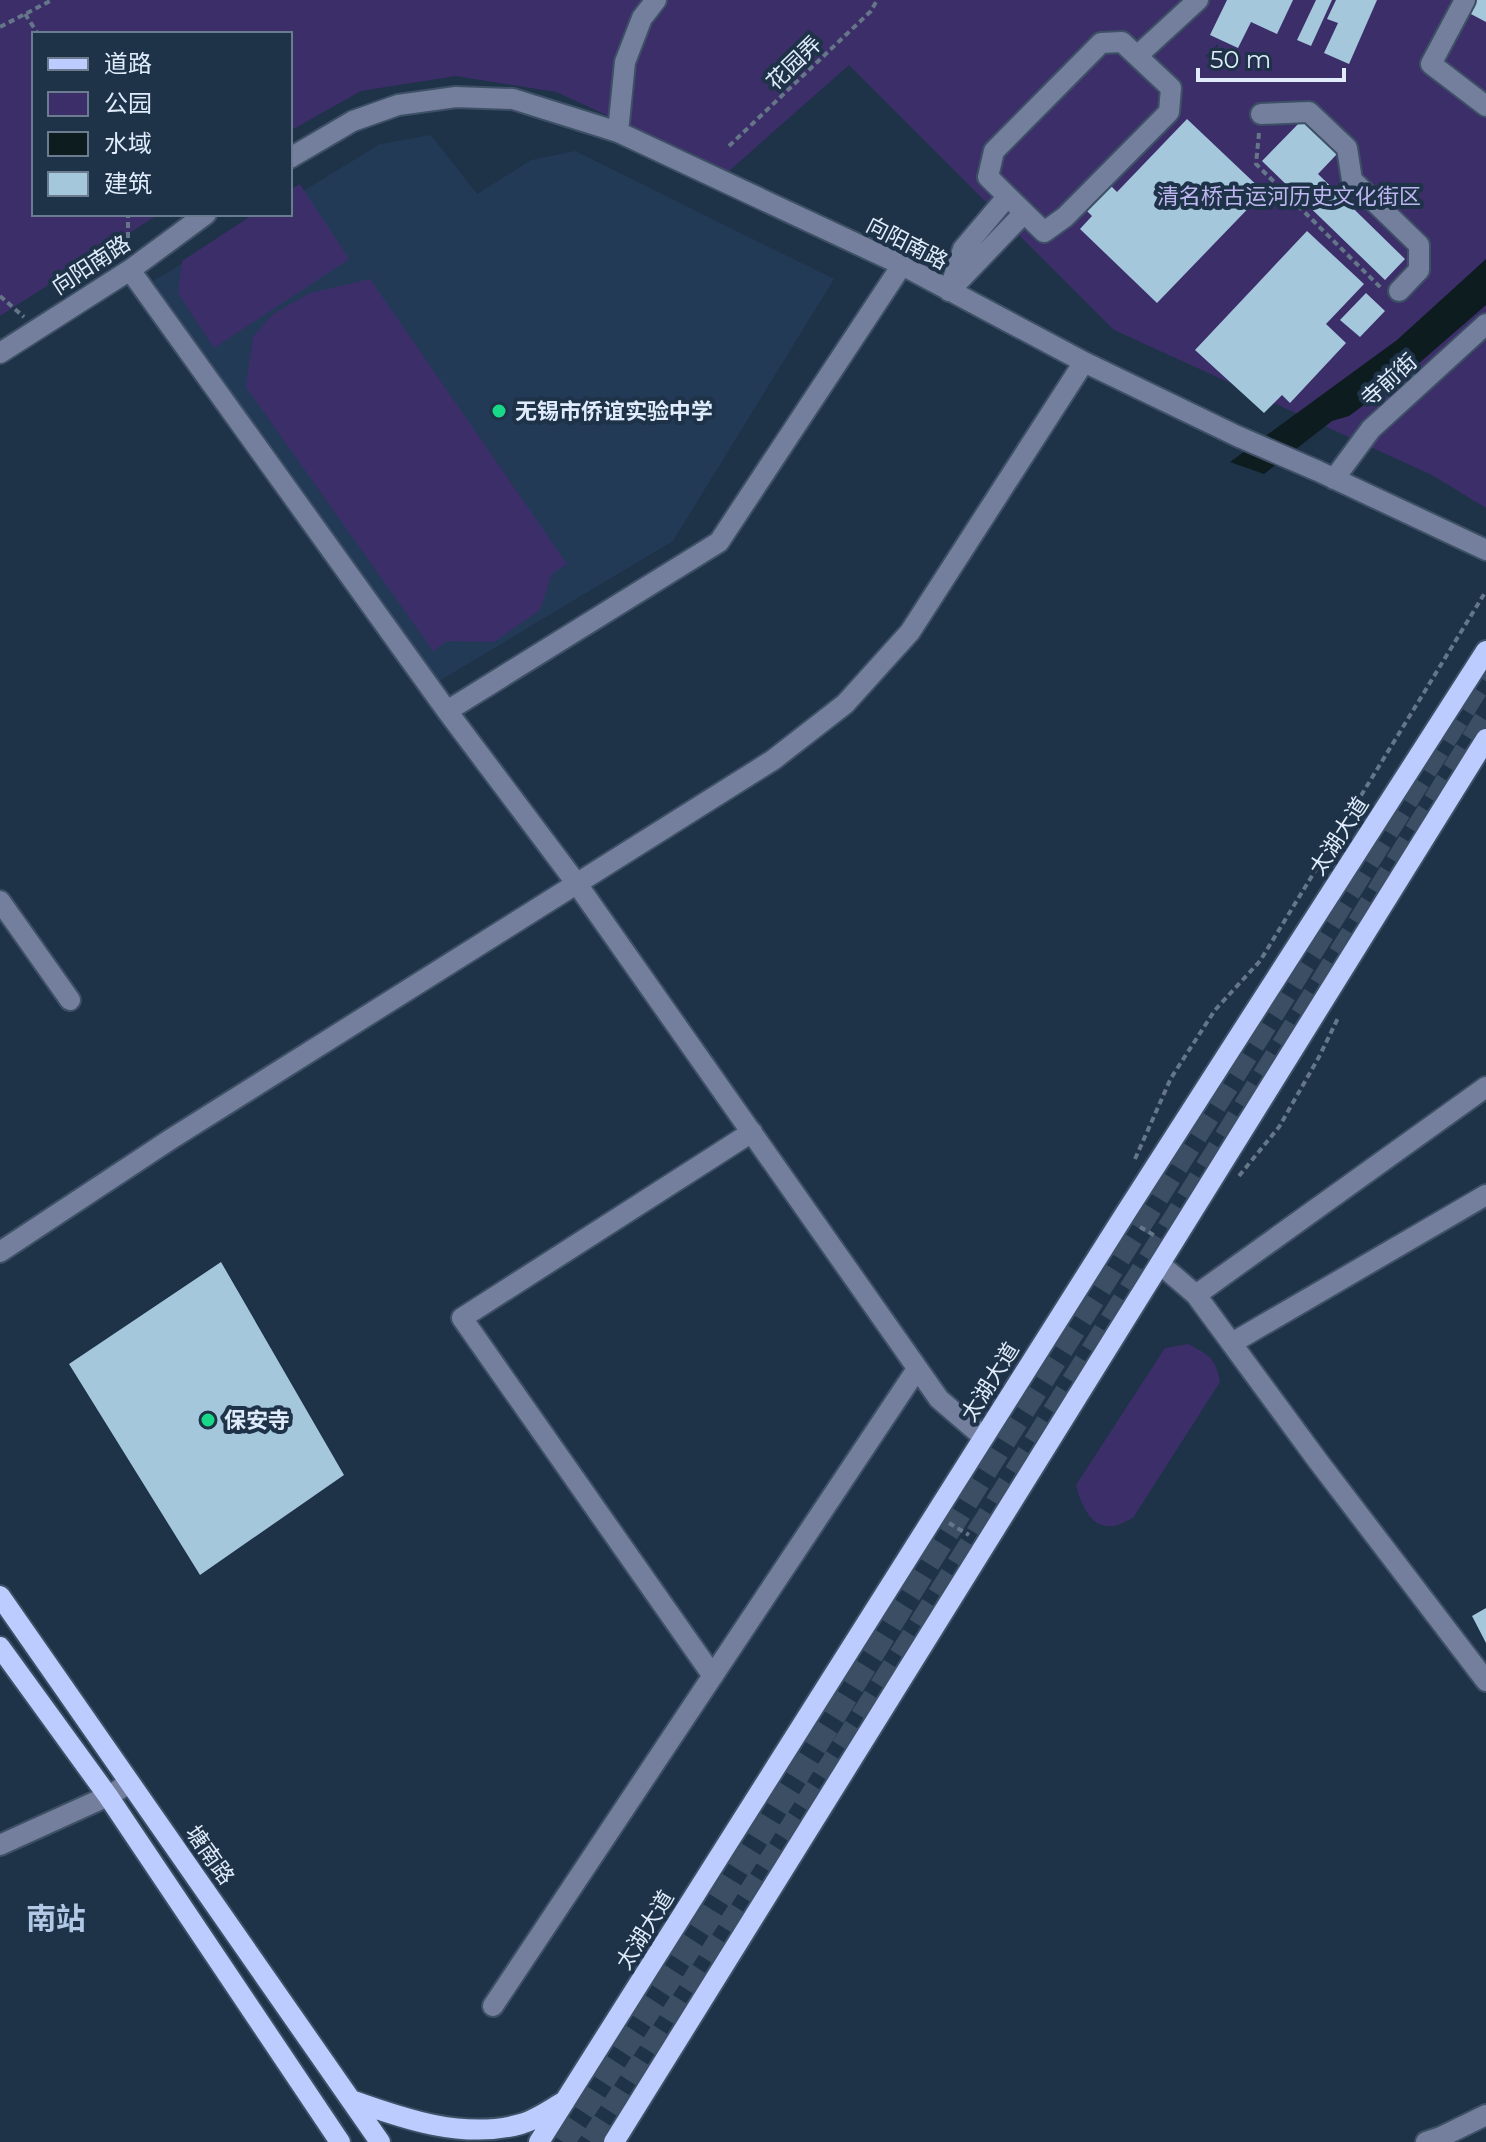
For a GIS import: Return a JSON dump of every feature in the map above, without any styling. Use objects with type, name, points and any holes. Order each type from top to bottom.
[{"type":"main road","name":"太湖大道","points":[[539,2142],[1123,1217],[1486,651]]},
{"type":"main road","points":[[614,2142],[1486,739]]},
{"type":"main road","name":"塘南路","points":[[0,1596],[380,2142]]},
{"type":"main road","points":[[0,1647],[108,1796],[340,2142]]},
{"type":"main road","points":[[351,2100],[403,2118],[441,2126],[481,2129],[522,2124],[565,2101]]},
{"type":"street","points":[[618,132],[625,62],[642,18],[656,0]]},
{"type":"street","points":[[1137,56],[1198,0]]},
{"type":"street","points":[[1465,0],[1431,64],[1486,106]]},
{"type":"street","points":[[1122,42],[1171,88],[1169,112],[1065,217],[1044,232],[1007,197],[988,177],[994,151],[1101,43],[1122,42]]},
{"type":"street","name":"向阳南路","points":[[292,157],[353,121],[398,105],[456,97],[513,99],[618,132],[902,265],[1084,362],[1237,436],[1486,550]]},
{"type":"street","points":[[1261,114],[1309,112],[1347,148],[1352,180],[1419,245],[1419,270],[1399,291]]},
{"type":"street","points":[[949,291],[963,249],[1007,197]]},
{"type":"street","points":[[949,291],[1024,213]]},
{"type":"street","name":"向阳南路","points":[[0,353],[130,270],[203,216]]},
{"type":"street","points":[[447,711],[719,542],[902,265]]},
{"type":"street","points":[[130,270],[447,711],[577,884],[939,1399],[985,1435]]},
{"type":"street","name":"寺前街","points":[[1326,475],[1371,429],[1486,324]]},
{"type":"street","points":[[0,1252],[171,1139],[773,760],[845,704],[910,632],[1084,362]]},
{"type":"street","points":[[0,901],[70,1000]]},
{"type":"street","points":[[1196,1295],[1486,1087]]},
{"type":"street","points":[[713,1676],[462,1318],[752,1132]]},
{"type":"street","points":[[1232,1343],[1486,1195]]},
{"type":"street","points":[[1160,1264],[1196,1295],[1327,1473],[1484,1675]]},
{"type":"street","points":[[493,2006],[917,1369]]},
{"type":"street","points":[[0,1845],[130,1783]]},
{"type":"street","points":[[1426,2142],[1486,2115]]},
{"type":"path","points":[[0,27],[52,0]]},
{"type":"path","name":"花园弄","points":[[729,146],[871,11],[877,0]]},
{"type":"path","points":[[25,14],[37,32]]},
{"type":"path","points":[[1261,114],[1256,164],[1381,289],[1399,291]]},
{"type":"path","points":[[128,216],[130,270]]},
{"type":"path","points":[[0,296],[37,329]]},
{"type":"path","points":[[1123,1217],[1171,1246]]},
{"type":"path","points":[[935,1514],[985,1545]]},
{"type":"shaded area","name":"无锡市侨谊实验中学","points":[[431,135],[477,194],[531,160],[575,151],[834,279],[673,541],[436,683],[153,281],[262,216],[292,216],[292,198],[380,144]]},
{"type":"green space","name":"清名桥古运河历史文化街区","points":[[0,0],[1486,0],[1486,508],[1432,475],[1114,330],[849,65],[729,171],[556,92],[456,76],[361,91],[292,130],[292,32],[32,32],[32,216],[156,216],[0,316]]},
{"type":"green space","points":[[300,184],[349,259],[214,348],[178,293],[182,261],[251,216],[292,216],[292,189]]},
{"type":"green space","points":[[370,279],[567,564],[552,574],[540,610],[494,642],[447,641],[433,651],[246,387],[253,337],[273,314],[310,293]]},
{"type":"green space","points":[[1188,1344],[1210,1358],[1220,1382],[1133,1518],[1114,1526],[1099,1524],[1088,1514],[1076,1485],[1165,1348]]},
{"type":"water","points":[[1486,259],[1486,305],[1410,371],[1349,416],[1332,421],[1264,474],[1230,462],[1397,340]]},
{"type":"building","points":[[1227,0],[1293,0],[1277,34],[1251,22],[1238,48],[1210,35]]},
{"type":"building","points":[[1316,0],[1332,0],[1311,46],[1297,40]]},
{"type":"building","points":[[1336,0],[1377,0],[1349,64],[1324,53],[1338,23],[1327,19]]},
{"type":"building","points":[[1476,0],[1486,0],[1486,22],[1469,13]]},
{"type":"building","points":[[1187,119],[1264,192],[1157,303],[1080,229],[1092,216],[1085,209],[1109,184],[1117,192]]},
{"type":"building","points":[[1302,120],[1337,154],[1318,174],[1405,259],[1385,280],[1262,161]]},
{"type":"building","points":[[1307,231],[1364,284],[1326,324],[1346,343],[1290,403],[1282,395],[1264,413],[1195,350]]},
{"type":"building","points":[[1366,293],[1385,311],[1360,337],[1340,320]]},
{"type":"building","name":"保安寺","points":[[221,1262],[344,1475],[200,1575],[69,1364]]},
{"type":"building","points":[[1486,1608],[1486,1643],[1472,1616]]},
{"type":"tunnel","points":[[563,2142],[710,1916],[1486,673]]},
{"type":"tunnel","points":[[591,2142],[1042,1432],[1486,719]]},
{"type":"place","name":"无锡市侨谊实验中学","points":[[499,411]]},
{"type":"place","name":"保安寺","points":[[208,1420]]},
{"type":"district","name":"南站","points":[[56,1918]]}]
